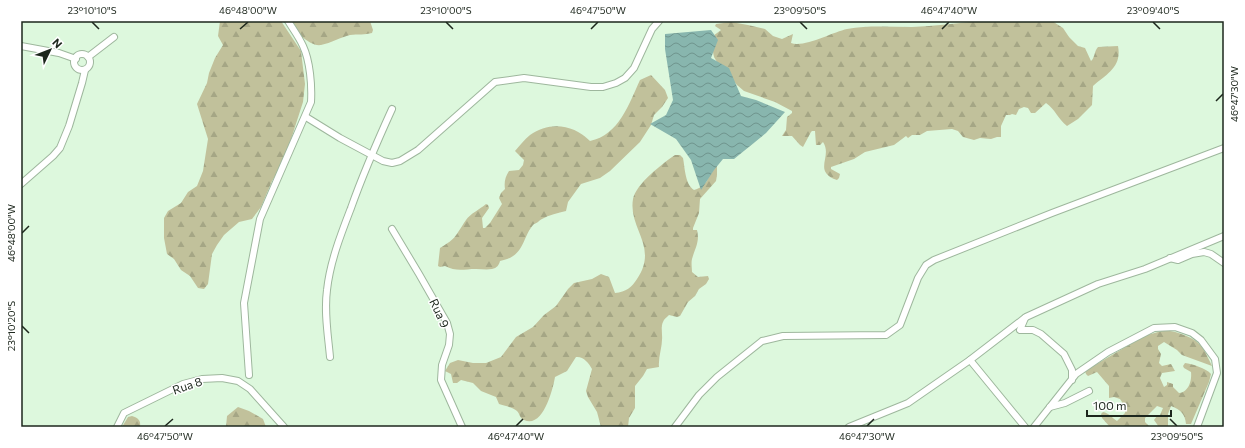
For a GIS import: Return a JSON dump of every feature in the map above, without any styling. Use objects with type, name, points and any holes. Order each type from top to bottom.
[{"type":"street","points":[[250,375],[244,303],[260,219],[306,117],[311,102],[312,88],[306,54],[303,45],[288,21]]},
{"type":"street","points":[[306,117],[340,138],[383,161],[392,162],[409,156],[418,150],[495,82],[524,78],[566,85],[590,87],[603,87],[616,83],[625,78],[634,68],[652,29],[658,21]]},
{"type":"street","points":[[88,57],[114,37]]},
{"type":"street","points":[[21,46],[60,52],[76,59]]},
{"type":"street","points":[[76,59],[81,55],[88,57]]},
{"type":"street","points":[[21,184],[60,148],[71,119],[85,70],[90,64],[88,57]]},
{"type":"street","points":[[76,59],[76,66],[85,70]]},
{"type":"street","points":[[330,357],[327,331],[327,290],[333,260],[342,230],[371,154],[392,109]]},
{"type":"street","points":[[675,427],[699,395],[717,377],[762,341],[784,336],[886,335],[900,325],[918,278],[926,265],[934,260],[1052,213],[1224,148]]},
{"type":"street","name":"Rua 9","points":[[392,229],[447,324],[450,334],[449,346],[442,366],[441,380],[462,427]]},
{"type":"street","points":[[849,427],[908,404],[970,360],[1026,317],[1098,284],[1145,269],[1224,236]]},
{"type":"street","points":[[1170,258],[1178,260],[1192,254],[1204,252],[1211,254],[1224,263]]},
{"type":"street","points":[[1026,317],[1020,330],[1033,330],[1041,334],[1064,354],[1072,370],[1072,380]]},
{"type":"street","points":[[1034,427],[1076,374],[1108,352],[1154,328],[1175,327],[1192,333],[1201,340],[1215,359],[1217,373],[1197,427]]},
{"type":"street","points":[[970,360],[1025,427]]},
{"type":"street","name":"Rua 8","points":[[117,427],[124,413],[183,384],[202,379],[222,378],[238,381],[250,389],[284,427]]},
{"type":"street","points":[[1050,407],[1065,403],[1089,391]]},
{"type":"green space","points":[[220,21],[281,21],[301,51],[305,84],[303,102],[284,161],[272,181],[261,207],[252,219],[239,222],[224,235],[217,245],[212,254],[208,284],[204,289],[198,288],[190,276],[181,270],[174,259],[167,254],[164,238],[164,218],[168,211],[181,203],[188,192],[197,186],[203,171],[208,139],[197,104],[207,83],[215,58],[223,45],[218,36]]},
{"type":"green space","points":[[286,21],[370,21],[373,30],[372,33],[350,35],[325,44],[316,45],[302,37]]},
{"type":"green space","points":[[980,21],[1052,21],[1063,28],[1078,46],[1085,48],[1091,61],[1098,47],[1118,46],[1118,59],[1116,65],[1108,74],[1093,86],[1092,105],[1078,119],[1067,126],[1046,103],[1035,113],[1031,113],[1028,108],[1024,107],[1019,109],[1016,115],[1006,115],[1001,126],[1001,137],[991,139],[980,138],[974,140],[963,137],[958,131],[952,129],[927,131],[920,135],[912,135],[908,138],[906,136],[894,145],[865,152],[854,159],[831,167],[831,169],[840,174],[837,180],[830,176],[824,168],[826,153],[825,148],[823,142],[820,145],[816,145],[815,131],[811,132],[803,147],[792,136],[782,136],[786,130],[787,117],[792,113],[792,111],[775,102],[744,91],[717,62],[714,57],[712,47],[713,36],[721,30],[715,26],[716,24],[731,22],[765,29],[773,36],[782,39],[793,34],[791,43],[797,44],[811,42],[847,29],[871,27],[921,27]]},
{"type":"green space","points":[[651,75],[665,90],[668,98],[654,115],[651,125],[640,142],[610,171],[600,178],[581,184],[568,202],[566,211],[548,216],[534,224],[519,251],[508,259],[500,261],[498,266],[494,269],[456,270],[445,266],[438,266],[440,248],[453,239],[466,220],[486,204],[489,208],[482,218],[483,228],[490,223],[502,204],[499,198],[505,189],[505,180],[509,171],[519,170],[523,165],[524,160],[515,151],[530,135],[545,128],[561,126],[577,131],[590,141],[600,138],[616,125],[622,117],[640,80]]},
{"type":"green space","points":[[675,155],[680,155],[683,158],[687,180],[694,190],[705,183],[709,177],[712,165],[717,163],[716,181],[700,199],[699,213],[693,228],[693,230],[697,230],[698,238],[692,261],[692,272],[698,277],[708,276],[709,279],[688,302],[680,316],[677,317],[669,315],[663,321],[659,367],[647,369],[635,386],[635,408],[629,418],[628,427],[601,427],[597,412],[586,391],[592,369],[586,360],[579,357],[576,357],[567,371],[555,377],[552,390],[542,414],[537,419],[531,421],[521,418],[517,411],[513,408],[499,404],[496,397],[481,391],[473,383],[461,380],[457,383],[453,383],[451,374],[445,371],[450,363],[458,360],[473,363],[486,363],[501,357],[516,337],[533,327],[544,315],[556,306],[574,283],[592,279],[601,274],[609,277],[615,293],[628,289],[633,284],[643,267],[645,257],[644,247],[635,220],[633,199],[635,193],[644,181]]},
{"type":"green space","points":[[1165,330],[1191,338],[1200,344],[1212,366],[1182,355],[1164,342],[1158,346],[1161,354],[1159,363],[1162,366],[1171,364],[1175,371],[1162,373],[1160,378],[1164,387],[1167,385],[1167,382],[1173,384],[1173,387],[1179,393],[1187,388],[1191,379],[1191,372],[1184,368],[1183,366],[1185,363],[1195,365],[1211,374],[1191,424],[1186,424],[1182,413],[1171,406],[1168,414],[1168,427],[1159,427],[1154,420],[1160,415],[1163,408],[1157,406],[1145,418],[1145,422],[1150,427],[1110,427],[1102,418],[1101,414],[1103,412],[1109,414],[1117,421],[1125,413],[1126,408],[1120,399],[1114,397],[1109,398],[1109,386],[1097,372],[1088,376],[1085,371],[1144,336]]},
{"type":"green space","points":[[238,407],[263,419],[266,427],[226,427],[227,416]]},
{"type":"green space","points":[[132,416],[139,420],[140,427],[122,427],[128,417]]},
{"type":"water","points":[[711,30],[718,40],[711,58],[729,68],[741,96],[756,100],[785,112],[766,133],[734,159],[723,159],[701,190],[691,160],[676,139],[650,124],[666,115],[673,100],[665,49],[665,34]]}]
